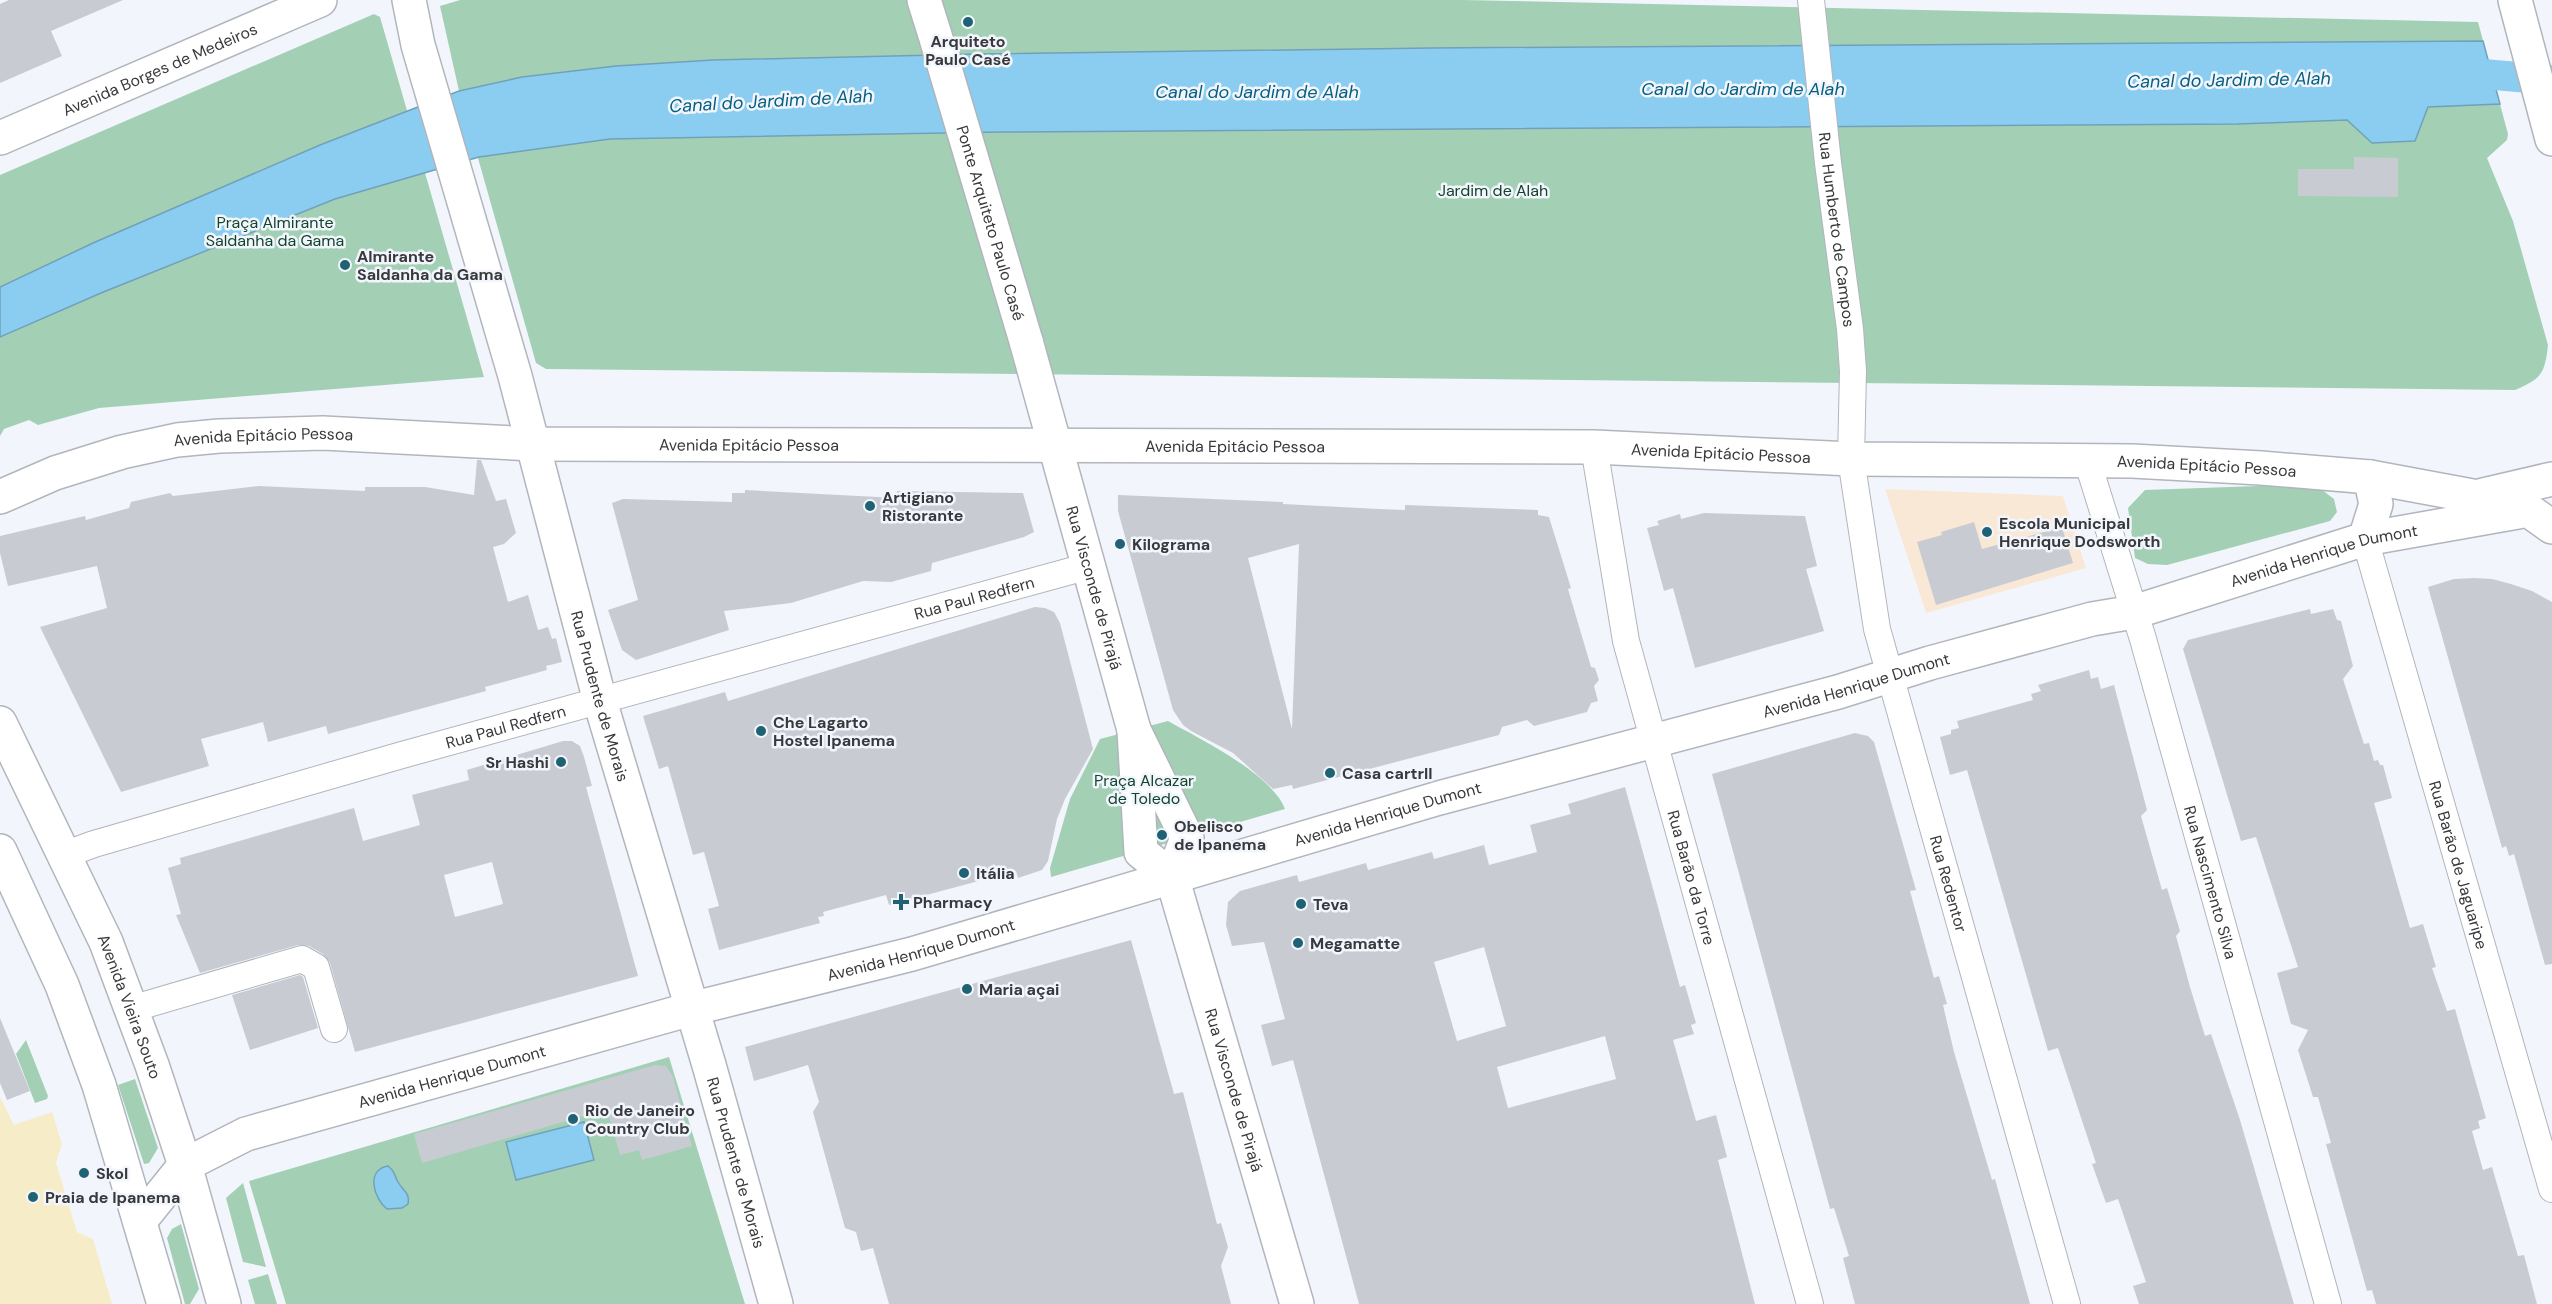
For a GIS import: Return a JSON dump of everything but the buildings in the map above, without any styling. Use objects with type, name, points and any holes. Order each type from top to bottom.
[{"type":"main road","name":"Avenida Borges de Medeiros","points":[[0,138],[320,0]]},
{"type":"main road","name":"Rua Prudente de Morais","points":[[410,0],[418,45],[516,376],[600,701],[776,1304]]},
{"type":"main road","name":"Ponte Arquiteto Paulo Casé","points":[[924,0],[1056,447]]},
{"type":"main road","points":[[2516,4],[2552,139]]},
{"type":"main road","name":"Avenida Epitácio Pessoa","points":[[0,497],[55,473],[122,452],[177,440],[219,436],[323,433],[533,444],[1594,447],[1851,459],[2087,460],[2261,468],[2370,477],[2510,503],[2540,518]]},
{"type":"main road","name":"Rua Visconde de Pirajá","points":[[1056,447],[1134,730],[1187,838],[1173,877],[1297,1304]]},
{"type":"main road","points":[[2365,539],[2376,504],[2370,477]]},
{"type":"main road","name":"Avenida Epitácio Pessoa","points":[[2476,497],[2552,479]]},
{"type":"main road","name":"Avenida Henrique Dumont","points":[[140,1221],[185,1166],[246,1134],[690,1009],[912,954],[1428,802],[1890,676],[1930,663],[2080,622],[2134,612],[2365,539],[2540,518]]},
{"type":"main road","name":"Avenida Vieira Souto","points":[[0,723],[106,942],[185,1166],[224,1304]]},
{"type":"main road","points":[[0,851],[62,985],[99,1085],[164,1304]]},
{"type":"street","name":"Rua Humberto de Campos","points":[[1811,0],[1828,164],[1851,345],[1851,459]]},
{"type":"street","name":"Rua Barão da Torre","points":[[1594,447],[1626,641],[1810,1304]]},
{"type":"street","name":"Rua Redentor","points":[[1851,459],[1877,629],[2067,1304]]},
{"type":"street","name":"Rua Nascimento Silva","points":[[2087,460],[2134,612],[2328,1304]]},
{"type":"street","name":"Rua Barão de Jaguaripe","points":[[2365,539],[2552,1190]]},
{"type":"street","name":"Rua Paul Redfern","points":[[64,855],[109,840],[600,701],[1089,566]]},
{"type":"street","points":[[131,1010],[302,959],[316,967],[334,1029]]},
{"type":"shaded area","name":"Escola Municipal Henrique Dodsworth","points":[[1885,489],[2063,496],[2086,568],[1926,613]]},
{"type":"green space","name":"Jardim de Alah","points":[[460,0],[1463,0],[2478,22],[2508,134],[2507,140],[2487,158],[2513,221],[2548,345],[2547,355],[2543,369],[2536,379],[2515,390],[546,369],[536,363],[459,91],[440,6]]},
{"type":"green space","name":"Praça Almirante Saldanha da Gama","points":[[374,14],[380,17],[484,377],[99,408],[38,425],[29,420],[4,429],[0,436],[0,175]]},
{"type":"green space","points":[[2286,485],[2318,487],[2334,499],[2337,512],[2330,521],[2167,565],[2148,564],[2135,558],[2128,508],[2145,490]]},
{"type":"green space","name":"Praça Alcazar de Toledo","points":[[1168,721],[1251,771],[1278,796],[1285,809],[1051,877],[1050,868],[1070,799],[1100,739]]},
{"type":"green space","points":[[26,1040],[48,1096],[47,1099],[35,1103],[16,1054]]},
{"type":"green space","name":"Rio de Janeiro Country Club","points":[[669,1057],[745,1304],[286,1304],[249,1181]]},
{"type":"green space","points":[[135,1079],[158,1148],[149,1163],[144,1164],[118,1085]]},
{"type":"green space","points":[[243,1183],[266,1267],[243,1262],[226,1198]]},
{"type":"green space","points":[[181,1224],[199,1289],[190,1304],[185,1304],[167,1238],[172,1229]]},
{"type":"green space","points":[[268,1274],[277,1304],[255,1304],[248,1280]]},
{"type":"sand","name":"Praia de Ipanema","points":[[0,1097],[14,1125],[52,1112],[62,1144],[56,1163],[77,1232],[93,1239],[112,1304],[0,1304]]},
{"type":"water","points":[[2483,41],[2500,104],[2428,107],[2415,141],[2372,143],[2347,120],[2238,124],[1000,132],[610,139],[479,157],[335,199],[101,293],[0,337],[0,287],[93,243],[320,145],[459,91],[522,77],[616,66],[713,60],[980,54],[1431,48]]},
{"type":"water","points":[[584,1122],[594,1160],[516,1180],[506,1142]]},
{"type":"water","points":[[388,1166],[408,1197],[408,1204],[402,1208],[387,1209],[378,1199],[374,1179],[376,1173]]},
{"type":"waterway","name":"Canal do Jardim de Alah","points":[[2453,75],[2483,74],[2552,80]]},
{"type":"place","name":"Arquiteto Paulo Casé","points":[[968,22]]},
{"type":"place","name":"Almirante Saldanha da Gama","points":[[345,265]]},
{"type":"place","name":"Artigiano Ristorante","points":[[870,506]]},
{"type":"place","name":"Escola Municipal Henrique Dodsworth","points":[[1987,532]]},
{"type":"place","name":"Kilograma","points":[[1120,544]]},
{"type":"place","name":"Che Lagarto Hostel Ipanema","points":[[761,731]]},
{"type":"place","name":"Sr Hashi","points":[[561,762]]},
{"type":"place","name":"Casa cartrll","points":[[1330,773]]},
{"type":"place","name":"Obelisco de Ipanema","points":[[1162,835]]},
{"type":"place","name":"Itália","points":[[964,873]]},
{"type":"place","name":"Pharmacy","points":[[901,902]]},
{"type":"place","name":"Teva","points":[[1301,904]]},
{"type":"place","name":"Megamatte","points":[[1298,943]]},
{"type":"place","name":"Maria açai","points":[[967,989]]},
{"type":"place","name":"Rio de Janeiro Country Club","points":[[573,1119]]},
{"type":"place","name":"Skol","points":[[84,1173]]},
{"type":"place","name":"Praia de Ipanema","points":[[33,1197]]}]
